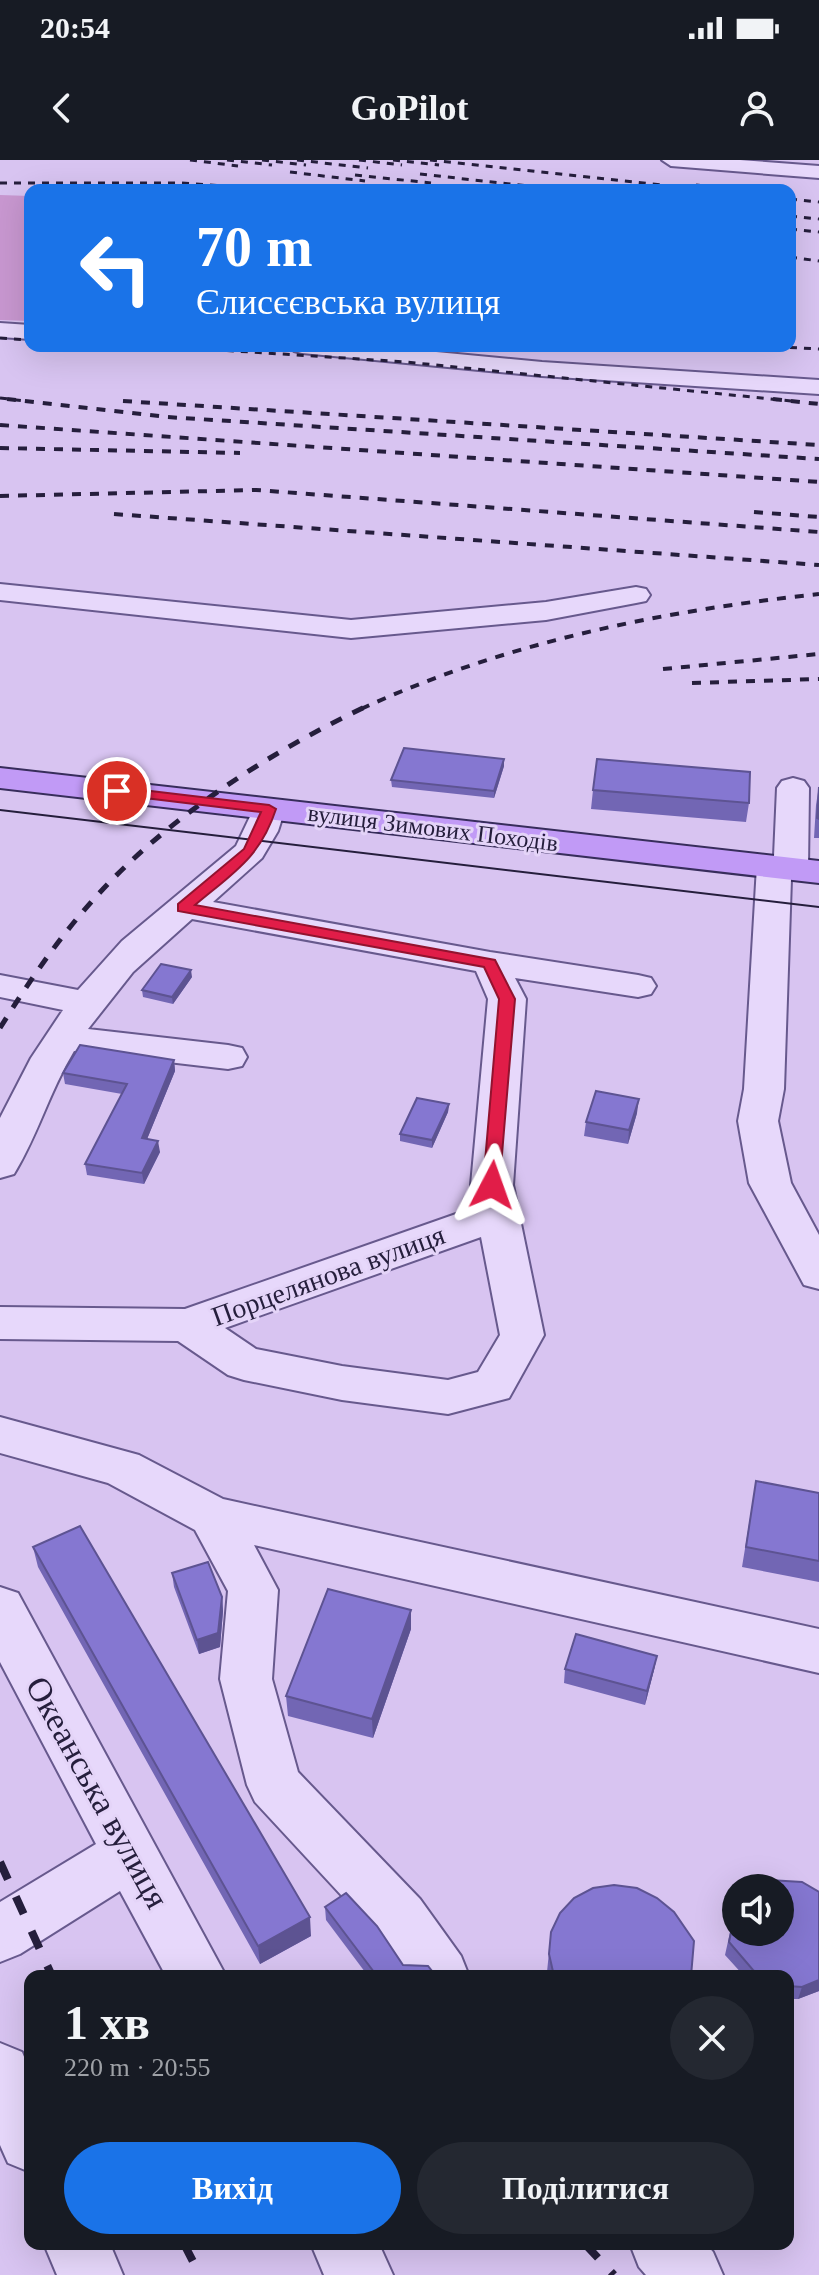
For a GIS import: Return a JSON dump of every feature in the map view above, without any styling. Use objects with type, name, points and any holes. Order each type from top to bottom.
[{"type":"main road","name":"вулиця Зимових Походів","points":[[0,778],[795,869]]},
{"type":"street","points":[[671,160],[819,172]]},
{"type":"street","points":[[0,330],[24,332]]},
{"type":"street","points":[[365,352],[542,369],[819,387]]},
{"type":"street","points":[[0,592],[351,629],[546,611],[636,595]]},
{"type":"street","points":[[793,788],[795,869],[758,1121],[770,1183],[819,1274]]},
{"type":"street","points":[[0,1164],[20,1113],[63,1038],[119,965],[250,851],[269,809]]},
{"type":"street","points":[[183,907],[490,963],[638,986]]},
{"type":"street","points":[[0,1323],[187,1325],[244,1363],[342,1383],[448,1397],[493,1386],[522,1335],[492,1185],[507,999],[490,963]]},
{"type":"street","points":[[0,986],[89,1004]]},
{"type":"street","points":[[63,1038],[228,1057]]},
{"type":"street","name":"Порцелянова вулиця","points":[[187,1325],[498,1215]]},
{"type":"street","points":[[0,1435],[122,1468],[212,1516],[819,1651]]},
{"type":"street","points":[[212,1516],[253,1590],[246,1679],[274,1785],[400,1918],[436,1970]]},
{"type":"street","name":"Океанська вулиця","points":[[0,1608],[194,1970]]},
{"type":"street","points":[[0,1934],[131,1853]]},
{"type":"street","points":[[0,2074],[24,2128]]},
{"type":"street","points":[[79,2250],[90,2275]]},
{"type":"street","points":[[346,2250],[360,2275]]},
{"type":"street","points":[[667,2250],[690,2275]]},
{"type":"shaded area","points":[[0,195],[24,196],[24,321],[0,320]]},
{"type":"building","points":[[404,748],[504,759],[494,791],[391,780]]},
{"type":"building","points":[[597,759],[750,772],[749,803],[593,790]]},
{"type":"building","points":[[161,964],[191,970],[172,997],[142,990]]},
{"type":"building","points":[[80,1045],[174,1060],[142,1138],[158,1141],[142,1173],[85,1164],[127,1084],[63,1073]]},
{"type":"building","points":[[596,1091],[639,1099],[629,1130],[586,1122]]},
{"type":"building","points":[[417,1098],[449,1104],[432,1140],[400,1134]]},
{"type":"building","points":[[756,1481],[819,1493],[819,1561],[746,1547]]},
{"type":"building","points":[[80,1526],[310,1917],[258,1946],[33,1547]]},
{"type":"building","points":[[208,1562],[222,1597],[218,1633],[197,1640],[172,1573]]},
{"type":"building","points":[[328,1589],[411,1610],[372,1719],[286,1696]]},
{"type":"building","points":[[576,1634],[657,1656],[647,1691],[565,1669]]},
{"type":"building","points":[[794,1882],[802,1882],[819,1892],[819,1980],[802,1987],[794,1986],[794,1970],[753,1970],[732,1946],[794,1946]]},
{"type":"building","points":[[614,1885],[637,1888],[657,1898],[674,1912],[694,1941],[692,1970],[553,1970],[549,1954],[551,1932],[560,1913],[574,1898],[593,1888]]},
{"type":"building","points":[[346,1893],[377,1926],[403,1965],[428,1966],[431,1970],[372,1970],[325,1907]]},
{"type":"tram line","points":[[0,810],[819,907]]},
{"type":"railway","points":[[190,160],[238,166]]},
{"type":"railway","points":[[227,160],[272,165]]},
{"type":"railway","points":[[262,160],[306,165]]},
{"type":"railway","points":[[297,160],[368,168]]},
{"type":"railway","points":[[359,160],[402,165]]},
{"type":"railway","points":[[393,160],[439,165]]},
{"type":"railway","points":[[430,160],[652,184]]},
{"type":"railway","points":[[290,172],[365,181]]},
{"type":"railway","points":[[420,174],[510,184]]},
{"type":"railway","points":[[355,175],[431,183]]},
{"type":"railway","points":[[0,183],[195,184]]},
{"type":"railway","points":[[796,200],[819,202]]},
{"type":"railway","points":[[796,217],[819,219]]},
{"type":"railway","points":[[796,230],[819,232]]},
{"type":"railway","points":[[796,258],[819,261]]},
{"type":"railway","points":[[0,338],[24,340]]},
{"type":"railway","points":[[796,348],[819,349]]},
{"type":"railway","points":[[250,352],[406,362],[791,401]]},
{"type":"railway","points":[[0,398],[25,401]]},
{"type":"railway","points":[[7,399],[167,417],[819,459]]},
{"type":"railway","points":[[773,399],[819,404]]},
{"type":"railway","points":[[123,401],[819,445]]},
{"type":"railway","points":[[0,425],[819,482]]},
{"type":"railway","points":[[0,448],[240,453]]},
{"type":"railway","points":[[0,496],[256,490],[819,532]]},
{"type":"railway","points":[[754,512],[819,517]]},
{"type":"railway","points":[[114,514],[819,565]]},
{"type":"railway","points":[[361,709],[472,665],[585,633],[701,610],[819,594]]},
{"type":"railway","points":[[663,669],[819,654]]},
{"type":"railway","points":[[692,683],[819,679]]},
{"type":"railway","points":[[0,1028],[21,994],[80,915],[121,870],[152,842],[185,815],[255,767],[365,707]]},
{"type":"railway","points":[[0,1862],[49,1970]]},
{"type":"railway","points":[[187,2250],[200,2275]]},
{"type":"railway","points":[[591,2250],[614,2275]]},
{"type":"route","points":[[117,791],[269,809],[250,851],[183,907],[490,963],[507,999],[492,1185]]}]
